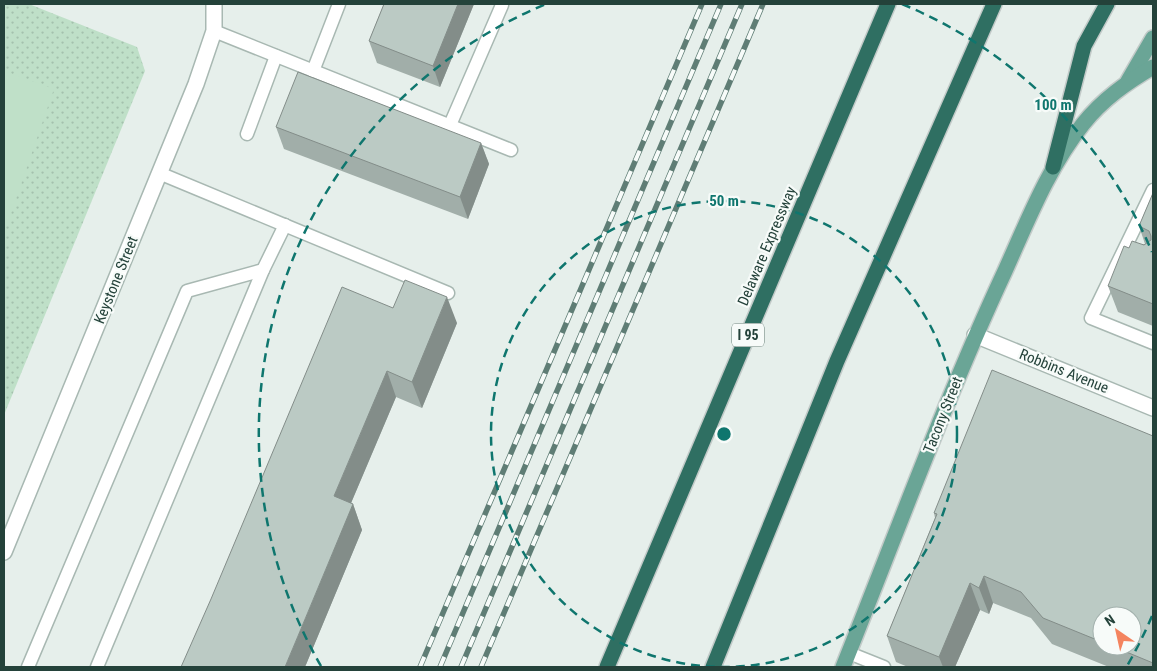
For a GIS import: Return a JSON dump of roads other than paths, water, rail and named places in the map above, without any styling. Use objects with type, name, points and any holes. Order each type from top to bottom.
[{"type":"highway","name":"Delaware Expressway","points":[[607,667],[888,4]]},
{"type":"highway","points":[[712,667],[837,362],[994,4]]},
{"type":"highway","points":[[1053,167],[1084,46],[1107,4]]},
{"type":"main road","points":[[1127,82],[1153,38]]},
{"type":"main road","points":[[1127,82],[1153,68]]},
{"type":"main road","name":"Tacony Street","points":[[843,667],[975,335],[1053,167],[1083,124],[1103,102],[1127,82]]},
{"type":"street","name":"Keystone Street","points":[[4,552],[196,84],[214,31],[214,4]]},
{"type":"street","name":"Robbins Avenue","points":[[975,335],[1153,408]]},
{"type":"lane","points":[[313,71],[339,4]]},
{"type":"lane","points":[[450,125],[502,6],[501,4]]},
{"type":"lane","points":[[214,31],[511,150]]},
{"type":"lane","points":[[247,134],[276,56]]},
{"type":"lane","points":[[160,173],[448,293]]},
{"type":"lane","points":[[1153,190],[1091,318],[1153,343]]},
{"type":"lane","points":[[97,667],[263,270],[285,225]]},
{"type":"lane","points":[[1123,251],[1138,257]]},
{"type":"lane","points":[[28,667],[187,291],[263,270]]},
{"type":"lane","points":[[849,653],[884,667]]},
{"type":"railway","points":[[420,667],[702,4]]},
{"type":"railway","points":[[440,667],[721,4]]},
{"type":"railway","points":[[461,667],[742,4]]},
{"type":"railway","points":[[481,667],[763,4]]}]
